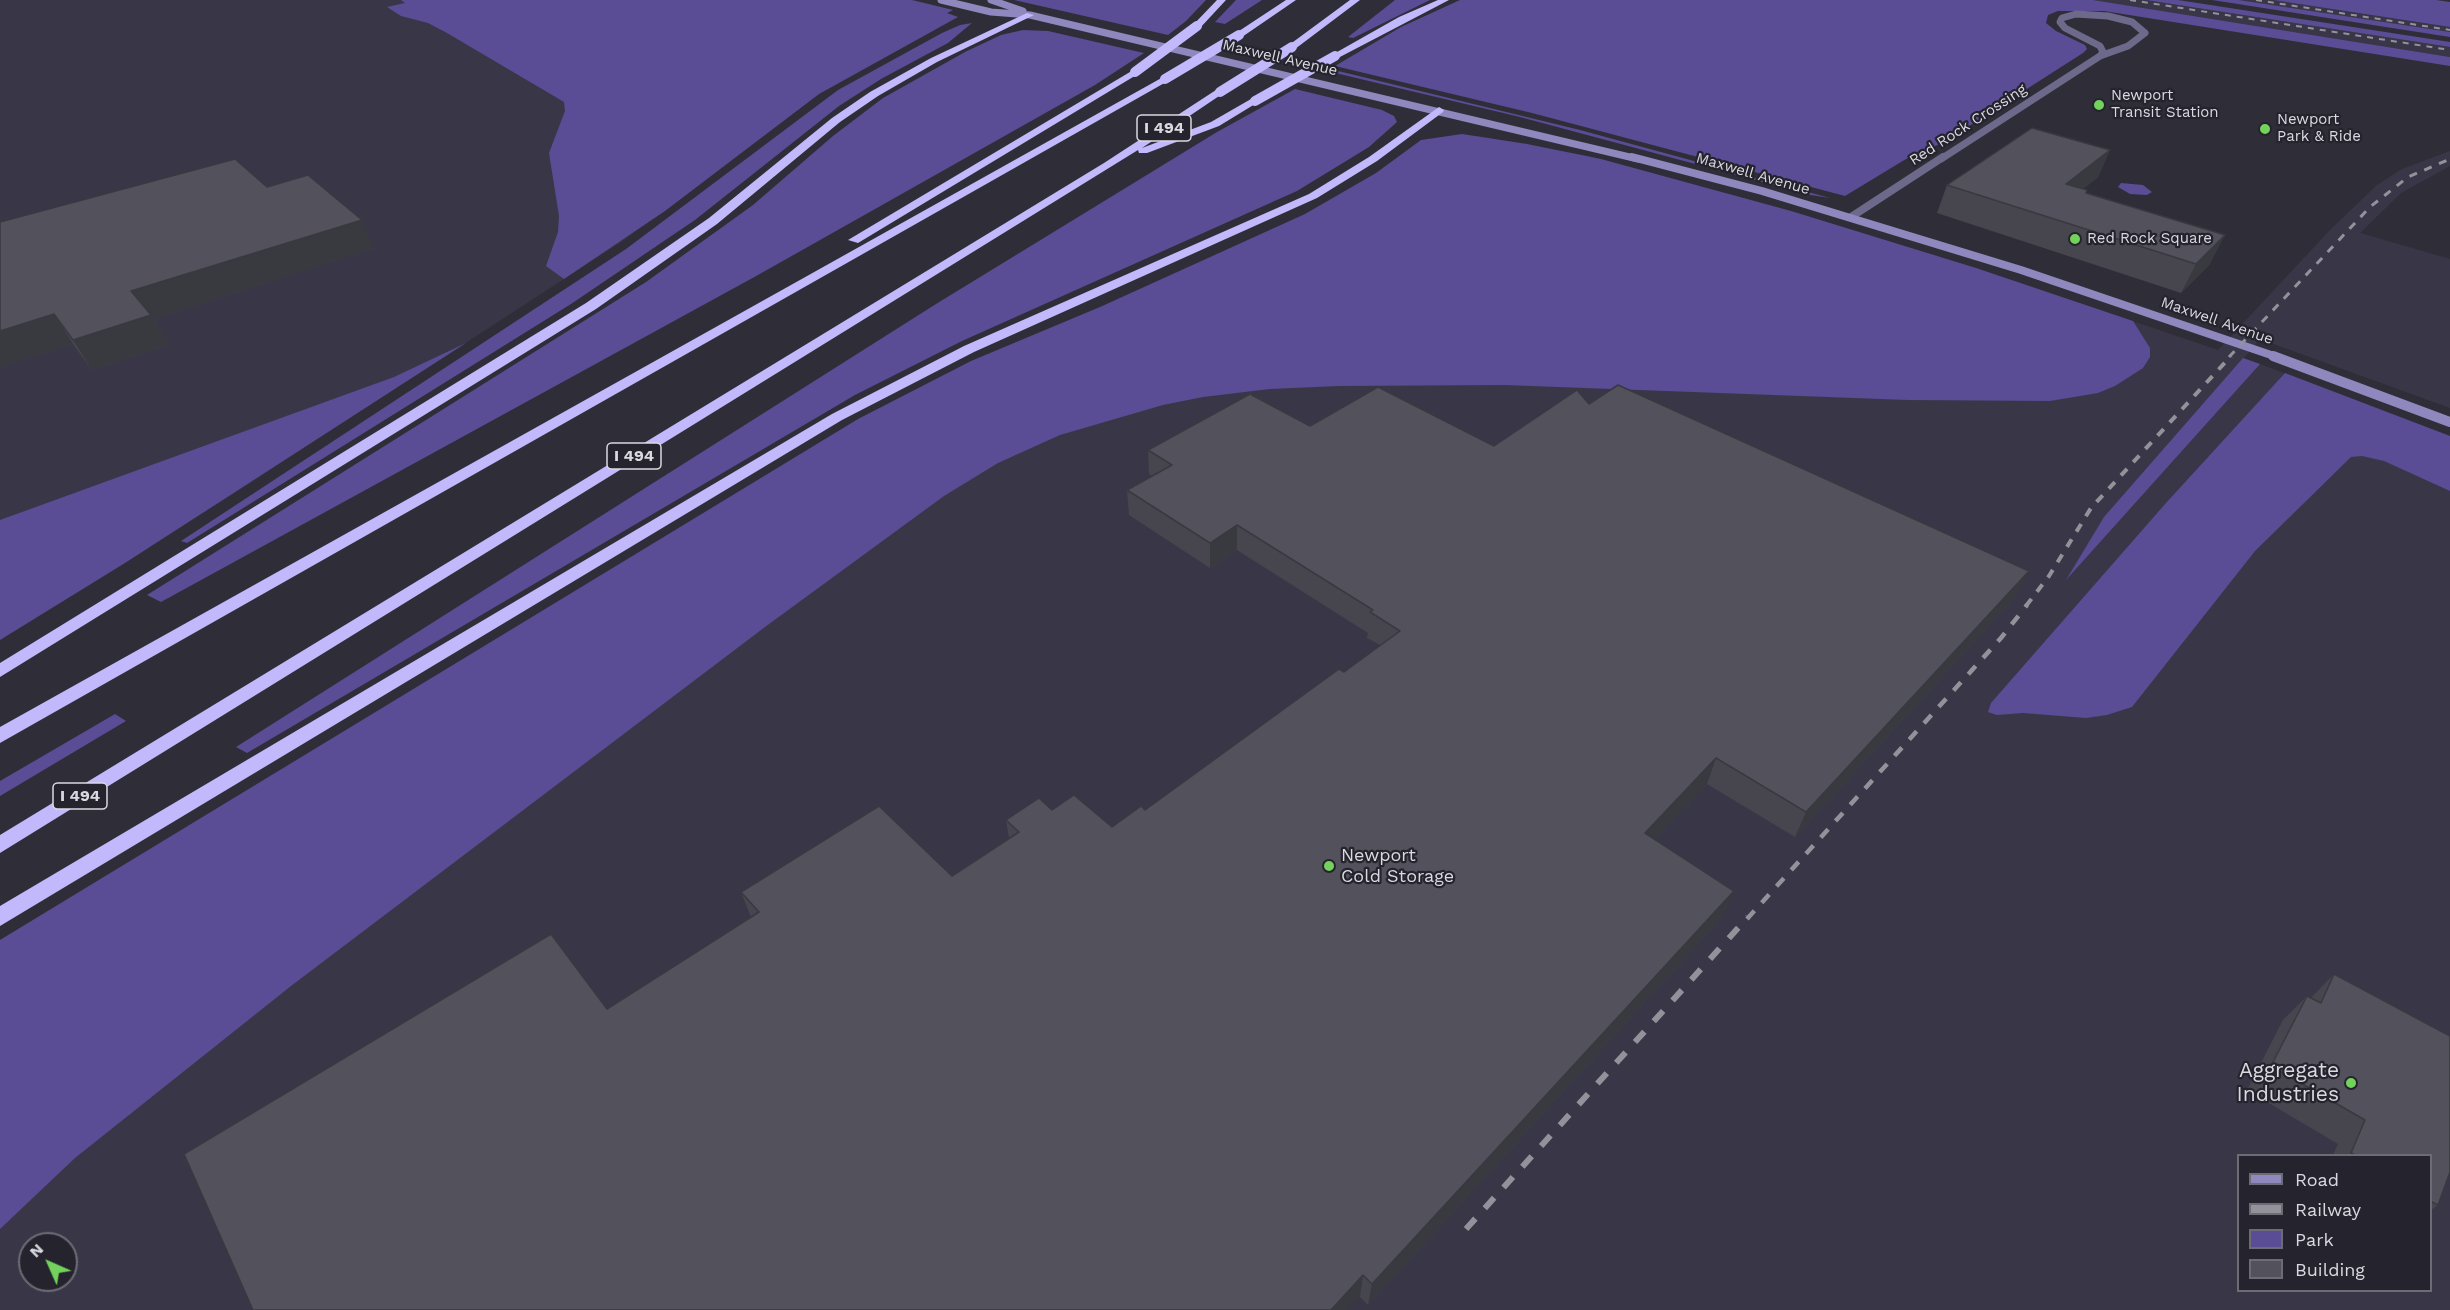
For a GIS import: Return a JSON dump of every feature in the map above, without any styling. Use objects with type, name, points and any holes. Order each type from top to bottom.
[{"type":"highway","points":[[636,376],[913,204],[1135,72],[1197,26],[1222,0]]},
{"type":"highway","name":"I 494","points":[[0,736],[1165,79],[1292,0]]},
{"type":"highway","name":"I 494","points":[[0,845],[1108,165],[1292,47],[1356,0]]},
{"type":"highway","points":[[1108,165],[1215,124],[1402,19],[1445,0]]},
{"type":"highway","points":[[0,671],[608,295],[727,210],[836,120],[874,94],[934,60],[1030,15]]},
{"type":"highway","points":[[0,917],[856,407],[969,349],[1307,199],[1356,170],[1439,110]]},
{"type":"street","name":"Maxwell Avenue","points":[[941,0],[991,12],[1030,15]]},
{"type":"street","name":"Maxwell Avenue","points":[[991,0],[1030,15],[1651,161],[1851,217],[2212,335],[2346,381],[2450,422]]},
{"type":"street","name":"Red Rock Crossing","points":[[1851,217],[2100,56],[2128,46],[2144,36],[2145,30],[2130,21],[2103,15],[2076,14],[2060,20],[2065,28],[2100,46],[2103,52],[2100,56]]},
{"type":"shaded area","points":[[0,0],[912,0],[953,10],[947,13],[958,17],[819,94],[621,242],[222,501],[0,640]]},
{"type":"shaded area","points":[[2093,0],[2146,0],[2450,47],[2450,57]]},
{"type":"shaded area","points":[[2239,0],[2273,0],[2450,27],[2450,32]]},
{"type":"shaded area","points":[[1478,136],[1588,156],[1791,211],[1976,268],[2218,350],[2331,229],[2377,185],[2402,169],[2450,151],[2450,166],[2401,193],[2360,233],[2450,259],[2450,408],[2260,339],[2244,358],[2450,436],[2450,1310],[0,1310],[0,940],[239,795]]},
{"type":"green space","points":[[401,0],[912,0],[953,10],[947,13],[958,17],[819,94],[665,211],[564,279],[546,266],[558,232],[559,216],[549,153],[565,111],[564,102],[447,33],[428,23],[401,16],[387,7],[405,3]]},
{"type":"green space","points":[[1014,0],[1206,0],[1186,21],[1168,35]]},
{"type":"green space","points":[[1236,0],[1262,0],[1225,24],[1215,22]]},
{"type":"green space","points":[[1395,0],[1430,0],[1353,38],[1348,37]]},
{"type":"green space","points":[[1460,0],[2093,0],[2450,57],[2450,66],[2104,11],[2058,11],[2048,15],[2046,23],[2056,31],[2085,45],[2087,49],[2083,53],[1944,142],[1906,159],[1845,196],[1532,113],[1335,66],[1401,27]]},
{"type":"green space","points":[[2146,0],[2178,0],[2450,42],[2450,47]]},
{"type":"green space","points":[[2212,0],[2239,0],[2450,32],[2450,37]]},
{"type":"green space","points":[[2273,0],[2436,0],[2450,2],[2450,27]]},
{"type":"green space","points":[[972,23],[948,43],[881,79],[839,106],[695,220],[571,304],[187,543],[181,541],[626,249],[838,90],[942,33],[960,25]]},
{"type":"green space","points":[[1023,30],[1048,31],[1144,53],[1095,85],[758,275],[161,602],[147,595],[646,282],[753,205],[833,136],[883,98],[965,52],[1001,35]]},
{"type":"green space","points":[[1330,69],[1580,130],[1830,198],[1811,195],[1520,117],[1327,71]]},
{"type":"green space","points":[[1295,89],[1382,110],[1394,116],[1397,122],[1369,147],[1297,191],[962,341],[855,395],[247,753],[236,747],[936,304],[1217,132]]},
{"type":"green space","points":[[1462,134],[1601,159],[1791,211],[1976,268],[2133,321],[2150,348],[2150,357],[2143,368],[2115,386],[2098,393],[2050,401],[1908,400],[1504,385],[1339,386],[1270,389],[1203,397],[1163,405],[1060,435],[998,463],[944,496],[765,627],[291,986],[75,1158],[0,1229],[0,940],[858,419],[971,361],[1100,307],[1305,214],[1376,173],[1421,140]]},
{"type":"green space","points":[[2121,183],[2143,185],[2152,192],[2147,195],[2130,194],[2118,187]]},
{"type":"green space","points":[[466,343],[125,563],[0,640],[0,520],[394,377]]},
{"type":"green space","points":[[2243,358],[2260,364],[2066,580],[2104,517]]},
{"type":"green space","points":[[2285,373],[2450,436],[2450,491],[2384,461],[2362,456],[2351,457],[2255,551],[2132,707],[2107,715],[2086,718],[2023,713],[1997,715],[1988,712],[1991,703],[2166,503]]},
{"type":"green space","points":[[115,714],[126,721],[0,796],[0,781]]},
{"type":"building","points":[[2032,128],[2110,150],[2066,184],[2087,190],[2086,193],[2225,235],[2196,264],[1947,185]]},
{"type":"building","points":[[235,159],[267,187],[308,175],[362,220],[131,291],[151,315],[73,340],[54,314],[0,331],[0,222]]},
{"type":"building","name":"Newport Cold Storage","points":[[1618,385],[2029,571],[1806,812],[1716,758],[1645,833],[1734,891],[1372,1284],[1363,1275],[1331,1310],[253,1310],[184,1154],[551,934],[607,1009],[759,912],[741,892],[879,806],[952,876],[1019,832],[1006,820],[1039,798],[1052,810],[1074,795],[1112,827],[1141,806],[1145,810],[1339,669],[1344,672],[1400,631],[1370,612],[1373,610],[1237,525],[1210,543],[1127,490],[1172,465],[1148,450],[1250,394],[1310,426],[1378,387],[1494,446],[1577,390],[1589,404]]},
{"type":"building","name":"Aggregate Industries","points":[[2334,974],[2450,1036],[2450,1172],[2438,1205],[2432,1202],[2432,1154],[2351,1153],[2365,1120],[2271,1066],[2307,996],[2321,1003]]},
{"type":"railway","points":[[2130,0],[2450,50]]},
{"type":"railway","points":[[2256,0],[2450,30]]},
{"type":"railway","points":[[2229,357],[2370,207],[2408,177],[2450,159]]},
{"type":"railway","points":[[2026,606],[2049,576],[2091,508],[2231,356]]},
{"type":"railway","points":[[1747,919],[2001,638],[2027,605]]},
{"type":"railway","points":[[1466,1229],[1748,917]]},
{"type":"place","name":"Newport Transit Station","points":[[2099,105]]},
{"type":"place","name":"Newport Park & Ride","points":[[2265,129]]},
{"type":"place","name":"Red Rock Square","points":[[2075,239]]},
{"type":"place","name":"Newport Cold Storage","points":[[1329,866]]},
{"type":"place","name":"Aggregate Industries","points":[[2351,1083]]}]
